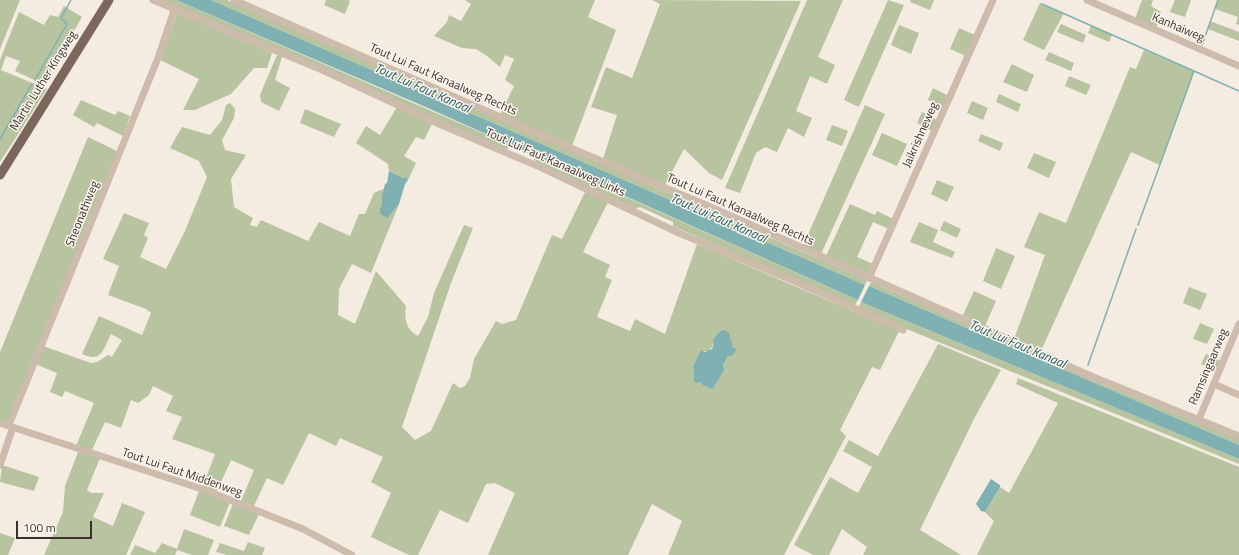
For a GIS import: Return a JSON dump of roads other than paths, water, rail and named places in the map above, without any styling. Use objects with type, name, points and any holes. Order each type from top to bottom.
[{"type":"main road","name":"Martin Luther Kingweg","points":[[0,175],[109,0]]},
{"type":"street","name":"Tout Lui Faut Kanaalweg Links","points":[[153,0],[174,10],[320,69],[439,124],[542,168],[679,233],[796,282],[902,330]]},
{"type":"street","name":"Tout Lui Faut Kanaalweg Rechts","points":[[234,0],[1117,387],[1239,436]]},
{"type":"street","name":"Jaikrishneweg","points":[[869,278],[992,0]]},
{"type":"street","name":"Kanhaiweg","points":[[1086,0],[1239,66]]},
{"type":"street","name":"Sheonathweg","points":[[0,465],[11,426],[158,58],[174,10]]},
{"type":"street","name":"Ramsingaarweg","points":[[1199,419],[1239,324]]},
{"type":"street","points":[[1214,384],[1239,395]]},
{"type":"street","name":"Tout Lui Faut Middenweg","points":[[0,423],[205,490],[303,529],[352,555]]},
{"type":"water","points":[[176,0],[211,0],[865,285],[858,300],[421,105]]},
{"type":"water","points":[[389,171],[403,178],[407,177],[408,180],[405,184],[399,204],[388,218],[380,214],[380,208],[382,206],[382,195],[385,184],[387,183]]},
{"type":"water","points":[[869,286],[1239,445],[1239,459],[861,302]]},
{"type":"water","points":[[724,330],[729,333],[733,347],[737,349],[732,356],[728,356],[723,366],[724,370],[712,390],[699,382],[696,383],[694,381],[693,366],[701,350],[705,352],[712,349],[714,344],[713,340],[719,332]]},
{"type":"water","points":[[991,479],[1000,485],[1000,487],[985,512],[981,511],[976,504]]},
{"type":"waterway","points":[[35,80],[67,24],[61,18],[71,0]]},
{"type":"waterway","points":[[1202,45],[1218,0]]},
{"type":"waterway","points":[[1042,4],[1194,71],[1138,225]]},
{"type":"waterway","points":[[1194,71],[1239,91]]},
{"type":"waterway","points":[[0,139],[32,84]]},
{"type":"waterway","points":[[1088,365],[1136,229]]},
{"type":"water label","name":"Tout Lui Faut Kanaal","points":[[422,89]]},
{"type":"water label","name":"Tout Lui Faut Kanaal","points":[[718,219]]},
{"type":"water label","name":"Tout Lui Faut Kanaal","points":[[1017,345]]}]
